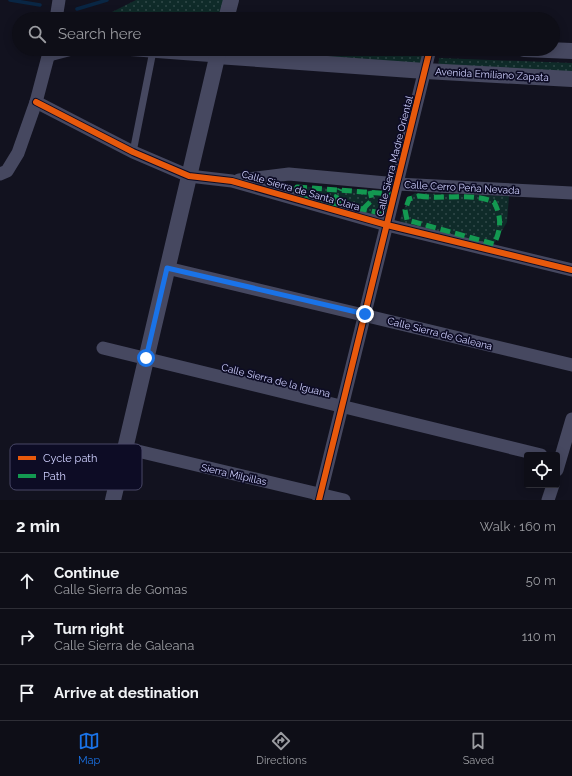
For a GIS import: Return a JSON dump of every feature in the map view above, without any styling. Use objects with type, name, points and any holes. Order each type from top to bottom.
[{"type":"street","points":[[57,12],[60,0]]},
{"type":"street","points":[[228,12],[231,0]]},
{"type":"street","points":[[560,50],[572,51]]},
{"type":"street","points":[[3,173],[18,153],[36,102],[49,56]]},
{"type":"street","points":[[126,444],[217,56]]},
{"type":"street","name":"Avenida Emiliano Zapata","points":[[262,56],[425,71],[572,79]]},
{"type":"street","name":"Calle Sierra Madre Oriental","points":[[320,497],[428,56]]},
{"type":"street","name":"Calle Sierra de Santa Clara","points":[[36,102],[133,152],[189,176],[232,181],[387,226],[572,270]]},
{"type":"street","name":"Calle Cerro Peña Nevada","points":[[232,181],[289,174],[397,184],[572,193]]},
{"type":"street","name":"Calle Sierra de Galeana","points":[[167,268],[365,314],[572,365]]},
{"type":"street","name":"Calle Sierra de la Iguana","points":[[103,348],[529,452]]},
{"type":"street","points":[[562,463],[572,419]]},
{"type":"street","name":"Sierra Milpillas","points":[[142,452],[320,497],[344,500]]},
{"type":"street","points":[[548,500],[552,488]]},
{"type":"street","points":[[113,500],[115,490]]},
{"type":"lane","points":[[133,152],[153,56]]},
{"type":"green space","points":[[136,0],[228,0],[225,12],[112,12]]},
{"type":"green space","points":[[232,56],[426,56],[423,72],[232,61]]},
{"type":"green space","points":[[439,58],[572,63],[572,82],[438,73]]},
{"type":"green space","points":[[293,186],[395,191],[385,222],[289,197],[290,190]]},
{"type":"green space","points":[[415,193],[509,196],[507,222],[494,244],[406,230],[403,228],[400,219],[409,197]]},
{"type":"waterway","points":[[10,0],[40,5]]},
{"type":"waterway","points":[[77,9],[107,0]]},
{"type":"marked path","points":[[297,187],[392,194],[385,214],[339,204],[314,204],[296,193],[297,187]]},
{"type":"marked path","points":[[339,204],[336,197],[340,189]]},
{"type":"marked path","points":[[363,209],[372,200],[370,191]]},
{"type":"marked path","points":[[419,196],[476,197],[494,202],[497,208],[500,223],[494,244],[407,220],[405,210],[409,199],[419,196]]},
{"type":"cycle path","points":[[319,500],[428,56]]},
{"type":"cycle path","points":[[36,102],[133,152],[189,176],[232,181],[387,225],[572,270]]},
{"type":"route","points":[[146,358],[167,268],[365,314]]}]
